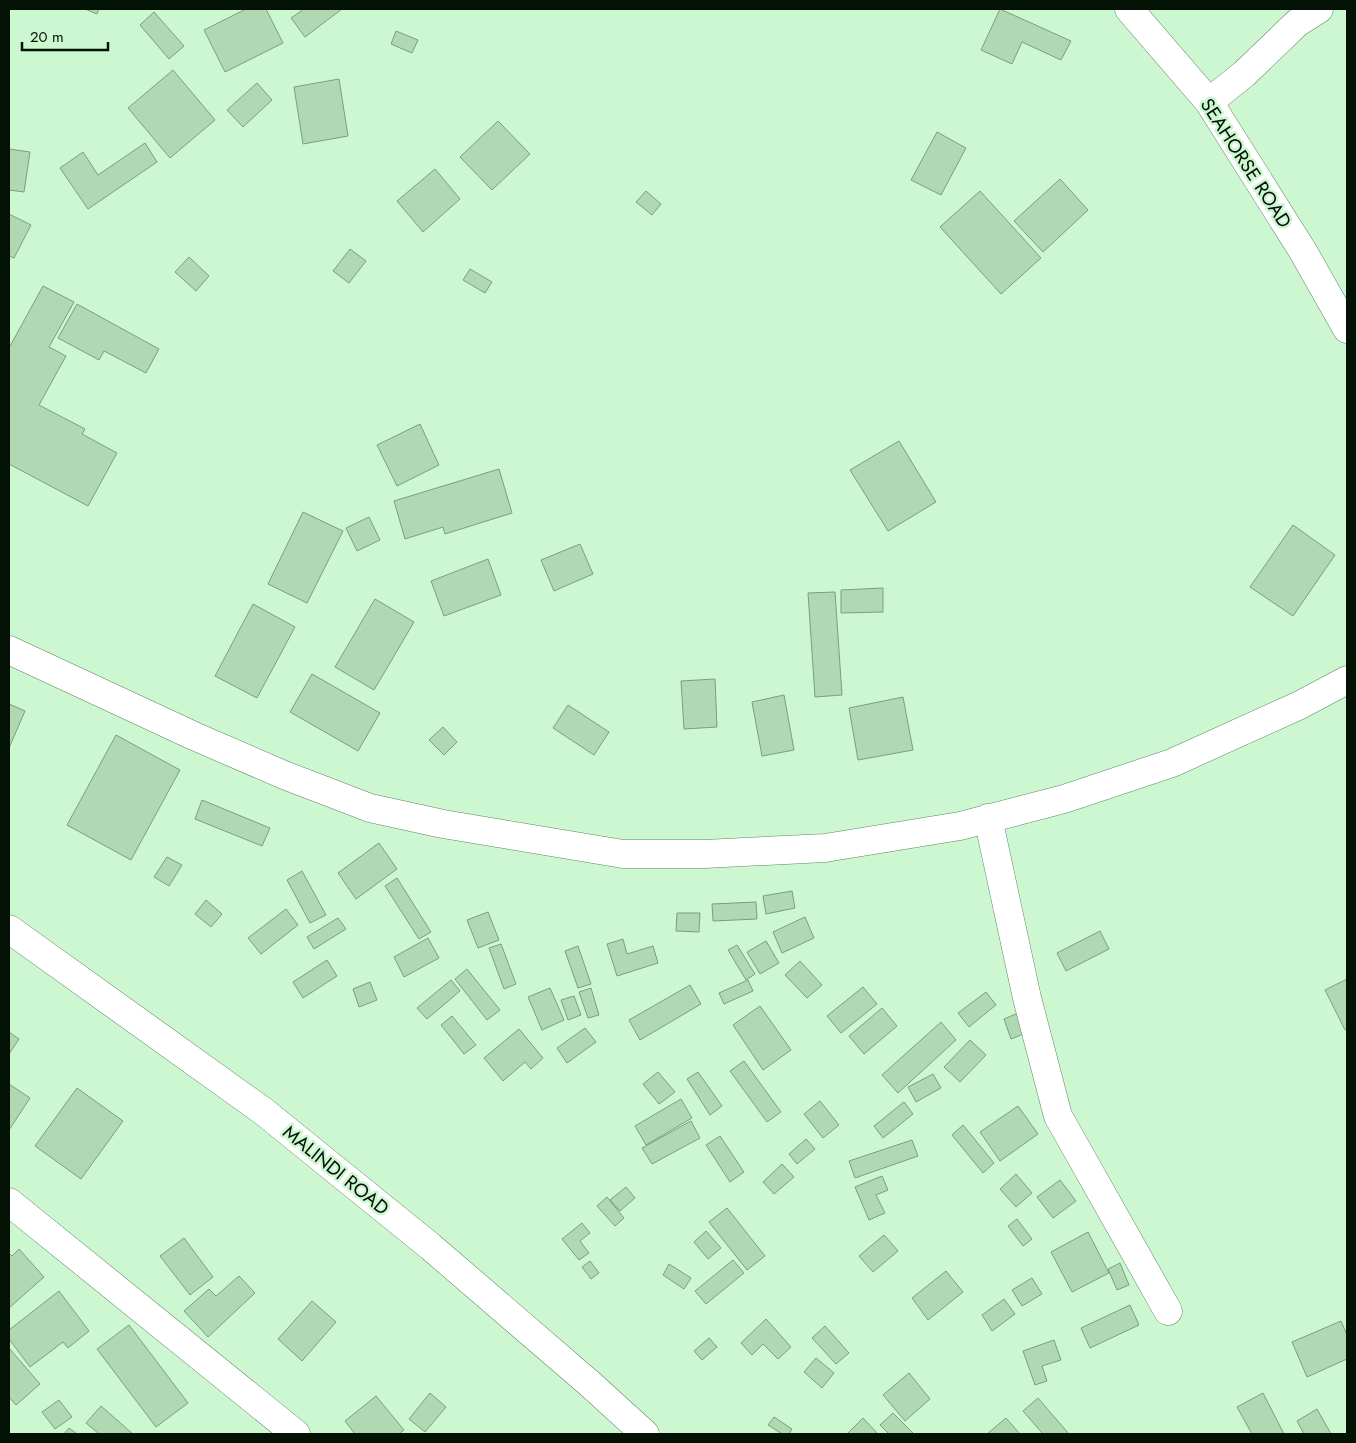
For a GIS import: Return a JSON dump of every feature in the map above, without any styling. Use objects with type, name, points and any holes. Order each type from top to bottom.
[{"type":"main road","name":"SEAHORSE ROAD","points":[[1129,9],[1209,102],[1304,253],[1347,329]]},
{"type":"main road","points":[[1209,102],[1244,74],[1297,23],[1319,9]]},
{"type":"main road","points":[[9,650],[194,736],[284,775],[370,808],[452,825],[623,854],[704,854],[825,848],[960,826],[1064,799],[1172,763],[1300,705],[1347,680]]},
{"type":"main road","points":[[988,818],[1027,998],[1058,1116],[1168,1311]]},
{"type":"main road","name":"MALINDI ROAD","points":[[9,929],[263,1111],[432,1247],[590,1383],[645,1434]]},
{"type":"main road","points":[[9,1202],[296,1434]]},
{"type":"building","points":[[85,9],[99,9],[97,14]]},
{"type":"building","points":[[246,9],[266,9],[283,43],[225,72],[204,30]]},
{"type":"building","points":[[304,9],[342,9],[305,37],[291,18]]},
{"type":"building","points":[[1000,9],[1071,41],[1061,60],[1022,42],[1012,64],[981,50]]},
{"type":"building","points":[[154,12],[184,46],[169,59],[140,25]]},
{"type":"building","points":[[396,31],[418,40],[412,53],[391,44]]},
{"type":"building","points":[[173,70],[215,120],[170,158],[128,108]]},
{"type":"building","points":[[339,79],[348,136],[303,144],[294,87]]},
{"type":"building","points":[[257,83],[272,100],[243,127],[227,110]]},
{"type":"building","points":[[498,121],[530,154],[492,190],[460,157]]},
{"type":"building","points":[[937,132],[966,148],[941,195],[911,180]]},
{"type":"building","points":[[145,143],[157,162],[88,209],[60,168],[83,152],[98,175]]},
{"type":"building","points":[[9,149],[30,152],[24,192],[9,190]]},
{"type":"building","points":[[435,169],[460,199],[423,232],[397,201]]},
{"type":"building","points":[[1060,179],[1088,210],[1043,252],[1014,221]]},
{"type":"building","points":[[646,191],[661,204],[652,215],[636,202]]},
{"type":"building","points":[[980,191],[1041,258],[1001,294],[940,227]]},
{"type":"building","points":[[9,214],[31,225],[14,258],[9,256]]},
{"type":"building","points":[[350,249],[366,261],[349,283],[333,271]]},
{"type":"building","points":[[189,257],[209,276],[196,291],[175,272]]},
{"type":"building","points":[[470,269],[492,282],[485,293],[463,280]]},
{"type":"building","points":[[43,286],[74,302],[49,347],[66,356],[39,405],[85,429],[82,434],[117,453],[88,506],[9,464],[9,348]]},
{"type":"building","points":[[77,304],[159,349],[146,373],[104,351],[99,360],[58,338]]},
{"type":"building","points":[[420,424],[439,465],[397,486],[377,445]]},
{"type":"building","points":[[899,441],[936,502],[888,531],[850,470]]},
{"type":"building","points":[[499,469],[512,513],[445,534],[443,527],[405,539],[394,501]]},
{"type":"building","points":[[303,512],[343,531],[307,603],[268,584]]},
{"type":"building","points":[[369,517],[380,540],[357,551],[346,528]]},
{"type":"building","points":[[1293,525],[1335,555],[1293,616],[1250,587]]},
{"type":"building","points":[[580,544],[593,574],[554,591],[541,560]]},
{"type":"building","points":[[488,559],[501,595],[444,616],[431,581]]},
{"type":"building","points":[[883,588],[883,612],[841,613],[841,590]]},
{"type":"building","points":[[835,592],[842,695],[815,697],[808,593]]},
{"type":"building","points":[[375,599],[414,622],[374,690],[335,667]]},
{"type":"building","points":[[253,604],[295,627],[257,698],[215,676]]},
{"type":"building","points":[[312,674],[380,713],[358,751],[290,712]]},
{"type":"building","points":[[715,679],[717,727],[684,729],[681,681]]},
{"type":"building","points":[[784,695],[794,750],[762,756],[752,702]]},
{"type":"building","points":[[903,697],[913,750],[858,760],[849,708]]},
{"type":"building","points":[[9,704],[25,711],[9,748]]},
{"type":"building","points":[[568,705],[609,732],[594,755],[553,728]]},
{"type":"building","points":[[443,727],[457,742],[444,755],[429,740]]},
{"type":"building","points":[[116,735],[180,770],[131,860],[67,825]]},
{"type":"building","points":[[202,800],[270,828],[262,846],[195,819]]},
{"type":"building","points":[[379,843],[397,869],[356,899],[338,873]]},
{"type":"building","points":[[167,857],[182,865],[169,886],[154,877]]},
{"type":"building","points":[[302,871],[326,915],[310,923],[287,880]]},
{"type":"building","points":[[397,878],[431,932],[419,939],[385,886]]},
{"type":"building","points":[[792,891],[795,908],[766,914],[763,896]]},
{"type":"building","points":[[206,900],[222,914],[211,927],[195,914]]},
{"type":"building","points":[[756,902],[757,919],[713,921],[712,904]]},
{"type":"building","points":[[286,909],[298,925],[261,954],[248,938]]},
{"type":"building","points":[[488,912],[499,940],[478,948],[467,920]]},
{"type":"building","points":[[677,913],[700,913],[699,932],[676,931]]},
{"type":"building","points":[[805,917],[814,938],[782,953],[773,932]]},
{"type":"building","points":[[338,918],[346,929],[314,949],[307,937]]},
{"type":"building","points":[[1100,931],[1109,949],[1066,971],[1057,953]]},
{"type":"building","points":[[428,938],[439,958],[404,977],[394,957]]},
{"type":"building","points":[[623,939],[627,954],[653,946],[658,963],[617,976],[607,944]]},
{"type":"building","points":[[766,941],[779,963],[760,974],[747,952]]},
{"type":"building","points":[[501,944],[516,984],[504,989],[489,948]]},
{"type":"building","points":[[737,945],[755,974],[746,980],[728,950]]},
{"type":"building","points":[[578,946],[591,984],[578,988],[565,951]]},
{"type":"building","points":[[327,960],[337,976],[303,998],[293,982]]},
{"type":"building","points":[[800,961],[822,985],[807,998],[785,975]]},
{"type":"building","points":[[467,969],[500,1010],[487,1020],[455,979]]},
{"type":"building","points":[[1347,979],[1347,1029],[1345,1030],[1325,990]]},
{"type":"building","points":[[451,980],[460,991],[427,1019],[417,1008]]},
{"type":"building","points":[[748,980],[753,991],[724,1004],[719,993]]},
{"type":"building","points":[[370,982],[377,1000],[359,1007],[353,989]]},
{"type":"building","points":[[690,985],[701,1004],[640,1040],[629,1020]]},
{"type":"building","points":[[863,987],[877,1004],[841,1033],[827,1016]]},
{"type":"building","points":[[550,988],[564,1020],[542,1030],[528,997]]},
{"type":"building","points":[[591,988],[599,1015],[588,1018],[579,992]]},
{"type":"building","points":[[986,992],[996,1005],[969,1027],[958,1013]]},
{"type":"building","points":[[574,996],[581,1015],[568,1020],[561,1000]]},
{"type":"building","points":[[760,1006],[791,1050],[763,1070],[733,1025]]},
{"type":"building","points":[[882,1008],[897,1026],[864,1054],[849,1036]]},
{"type":"building","points":[[1018,1013],[1026,1033],[1011,1039],[1004,1019]]},
{"type":"building","points":[[452,1016],[476,1045],[464,1054],[441,1025]]},
{"type":"building","points":[[941,1022],[956,1040],[898,1093],[882,1075]]},
{"type":"building","points":[[585,1028],[596,1042],[567,1063],[557,1048]]},
{"type":"building","points":[[519,1029],[543,1058],[531,1069],[525,1062],[503,1081],[484,1058]]},
{"type":"building","points":[[9,1032],[19,1039],[9,1054]]},
{"type":"building","points":[[970,1040],[986,1055],[960,1082],[944,1067]]},
{"type":"building","points":[[744,1061],[781,1112],[767,1122],[730,1071]]},
{"type":"building","points":[[658,1072],[675,1092],[659,1104],[643,1084]]},
{"type":"building","points":[[698,1072],[722,1106],[710,1115],[687,1079]]},
{"type":"building","points":[[933,1074],[941,1088],[916,1102],[908,1087]]},
{"type":"building","points":[[9,1084],[30,1098],[9,1130]]},
{"type":"building","points":[[77,1088],[123,1121],[81,1179],[35,1146]]},
{"type":"building","points":[[681,1099],[692,1118],[646,1145],[635,1126]]},
{"type":"building","points":[[820,1101],[839,1125],[823,1138],[804,1114]]},
{"type":"building","points":[[904,1102],[913,1114],[883,1138],[874,1126]]},
{"type":"building","points":[[1018,1106],[1038,1134],[1000,1161],[980,1132]]},
{"type":"building","points":[[691,1121],[700,1138],[652,1164],[642,1148]]},
{"type":"building","points":[[963,1125],[994,1163],[983,1173],[952,1135]]},
{"type":"building","points":[[720,1136],[744,1172],[730,1182],[706,1145]]},
{"type":"building","points":[[806,1139],[815,1149],[797,1164],[789,1154]]},
{"type":"building","points":[[912,1140],[918,1156],[855,1178],[849,1161]]},
{"type":"building","points":[[782,1164],[794,1177],[774,1194],[763,1182]]},
{"type":"building","points":[[1016,1174],[1032,1193],[1016,1207],[1000,1189]]},
{"type":"building","points":[[882,1176],[888,1190],[876,1195],[885,1213],[869,1220],[855,1187]]},
{"type":"building","points":[[1060,1180],[1076,1201],[1053,1218],[1037,1197]]},
{"type":"building","points":[[626,1187],[635,1198],[620,1211],[610,1200]]},
{"type":"building","points":[[607,1197],[624,1218],[615,1226],[597,1206]]},
{"type":"building","points":[[727,1208],[765,1256],[747,1270],[709,1222]]},
{"type":"building","points":[[1017,1219],[1032,1239],[1023,1246],[1008,1226]]},
{"type":"building","points":[[582,1223],[590,1233],[580,1241],[589,1253],[579,1260],[562,1239]]},
{"type":"building","points":[[706,1231],[721,1248],[708,1259],[694,1242]]},
{"type":"building","points":[[1088,1232],[1109,1273],[1072,1292],[1051,1252]]},
{"type":"building","points":[[884,1235],[898,1251],[873,1272],[859,1256]]},
{"type":"building","points":[[184,1238],[213,1277],[190,1295],[160,1256]]},
{"type":"building","points":[[19,1249],[44,1277],[9,1308],[9,1253],[12,1256]]},
{"type":"building","points":[[733,1260],[744,1273],[706,1304],[695,1291]]},
{"type":"building","points":[[590,1261],[599,1273],[591,1279],[582,1267]]},
{"type":"building","points":[[1120,1263],[1129,1285],[1117,1290],[1108,1269]]},
{"type":"building","points":[[669,1264],[691,1278],[684,1289],[663,1275]]},
{"type":"building","points":[[946,1271],[963,1292],[928,1320],[912,1298]]},
{"type":"building","points":[[239,1276],[255,1293],[208,1337],[184,1311],[209,1289],[216,1296]]},
{"type":"building","points":[[1032,1278],[1042,1294],[1022,1306],[1012,1290]]},
{"type":"building","points":[[59,1291],[89,1331],[68,1348],[63,1342],[30,1367],[9,1339],[9,1330]]},
{"type":"building","points":[[1004,1299],[1015,1314],[992,1331],[982,1315]]},
{"type":"building","points":[[312,1301],[336,1322],[302,1361],[278,1339]]},
{"type":"building","points":[[1130,1305],[1139,1325],[1090,1348],[1081,1328]]},
{"type":"building","points":[[766,1319],[791,1347],[778,1359],[763,1344],[752,1355],[741,1343]]},
{"type":"building","points":[[1341,1321],[1347,1335],[1347,1359],[1307,1377],[1292,1342]]},
{"type":"building","points":[[129,1325],[188,1403],[156,1427],[97,1349]]},
{"type":"building","points":[[825,1326],[849,1353],[836,1364],[812,1338]]},
{"type":"building","points":[[709,1338],[717,1347],[702,1360],[694,1351]]},
{"type":"building","points":[[1054,1340],[1061,1360],[1042,1366],[1047,1381],[1035,1385],[1023,1351]]},
{"type":"building","points":[[9,1348],[40,1384],[16,1405],[9,1397]]},
{"type":"building","points":[[816,1358],[834,1373],[822,1388],[804,1372]]},
{"type":"building","points":[[909,1373],[930,1399],[905,1421],[883,1395]]},
{"type":"building","points":[[430,1393],[446,1407],[425,1432],[409,1419]]},
{"type":"building","points":[[1263,1393],[1284,1434],[1252,1434],[1237,1407]]},
{"type":"building","points":[[376,1396],[404,1430],[399,1434],[355,1434],[345,1421]]},
{"type":"building","points":[[1038,1398],[1069,1434],[1043,1434],[1023,1411]]},
{"type":"building","points":[[59,1400],[72,1417],[55,1429],[42,1412]]},
{"type":"building","points":[[101,1406],[133,1434],[99,1434],[86,1423]]},
{"type":"building","points":[[1317,1409],[1331,1434],[1304,1434],[1297,1421]]},
{"type":"building","points":[[893,1413],[914,1434],[889,1434],[880,1425]]},
{"type":"building","points":[[774,1417],[792,1429],[789,1434],[782,1434],[768,1425]]},
{"type":"building","points":[[863,1418],[878,1434],[847,1434]]},
{"type":"building","points":[[1006,1418],[1020,1434],[987,1434]]},
{"type":"building","points":[[69,1428],[77,1434],[64,1434]]}]
